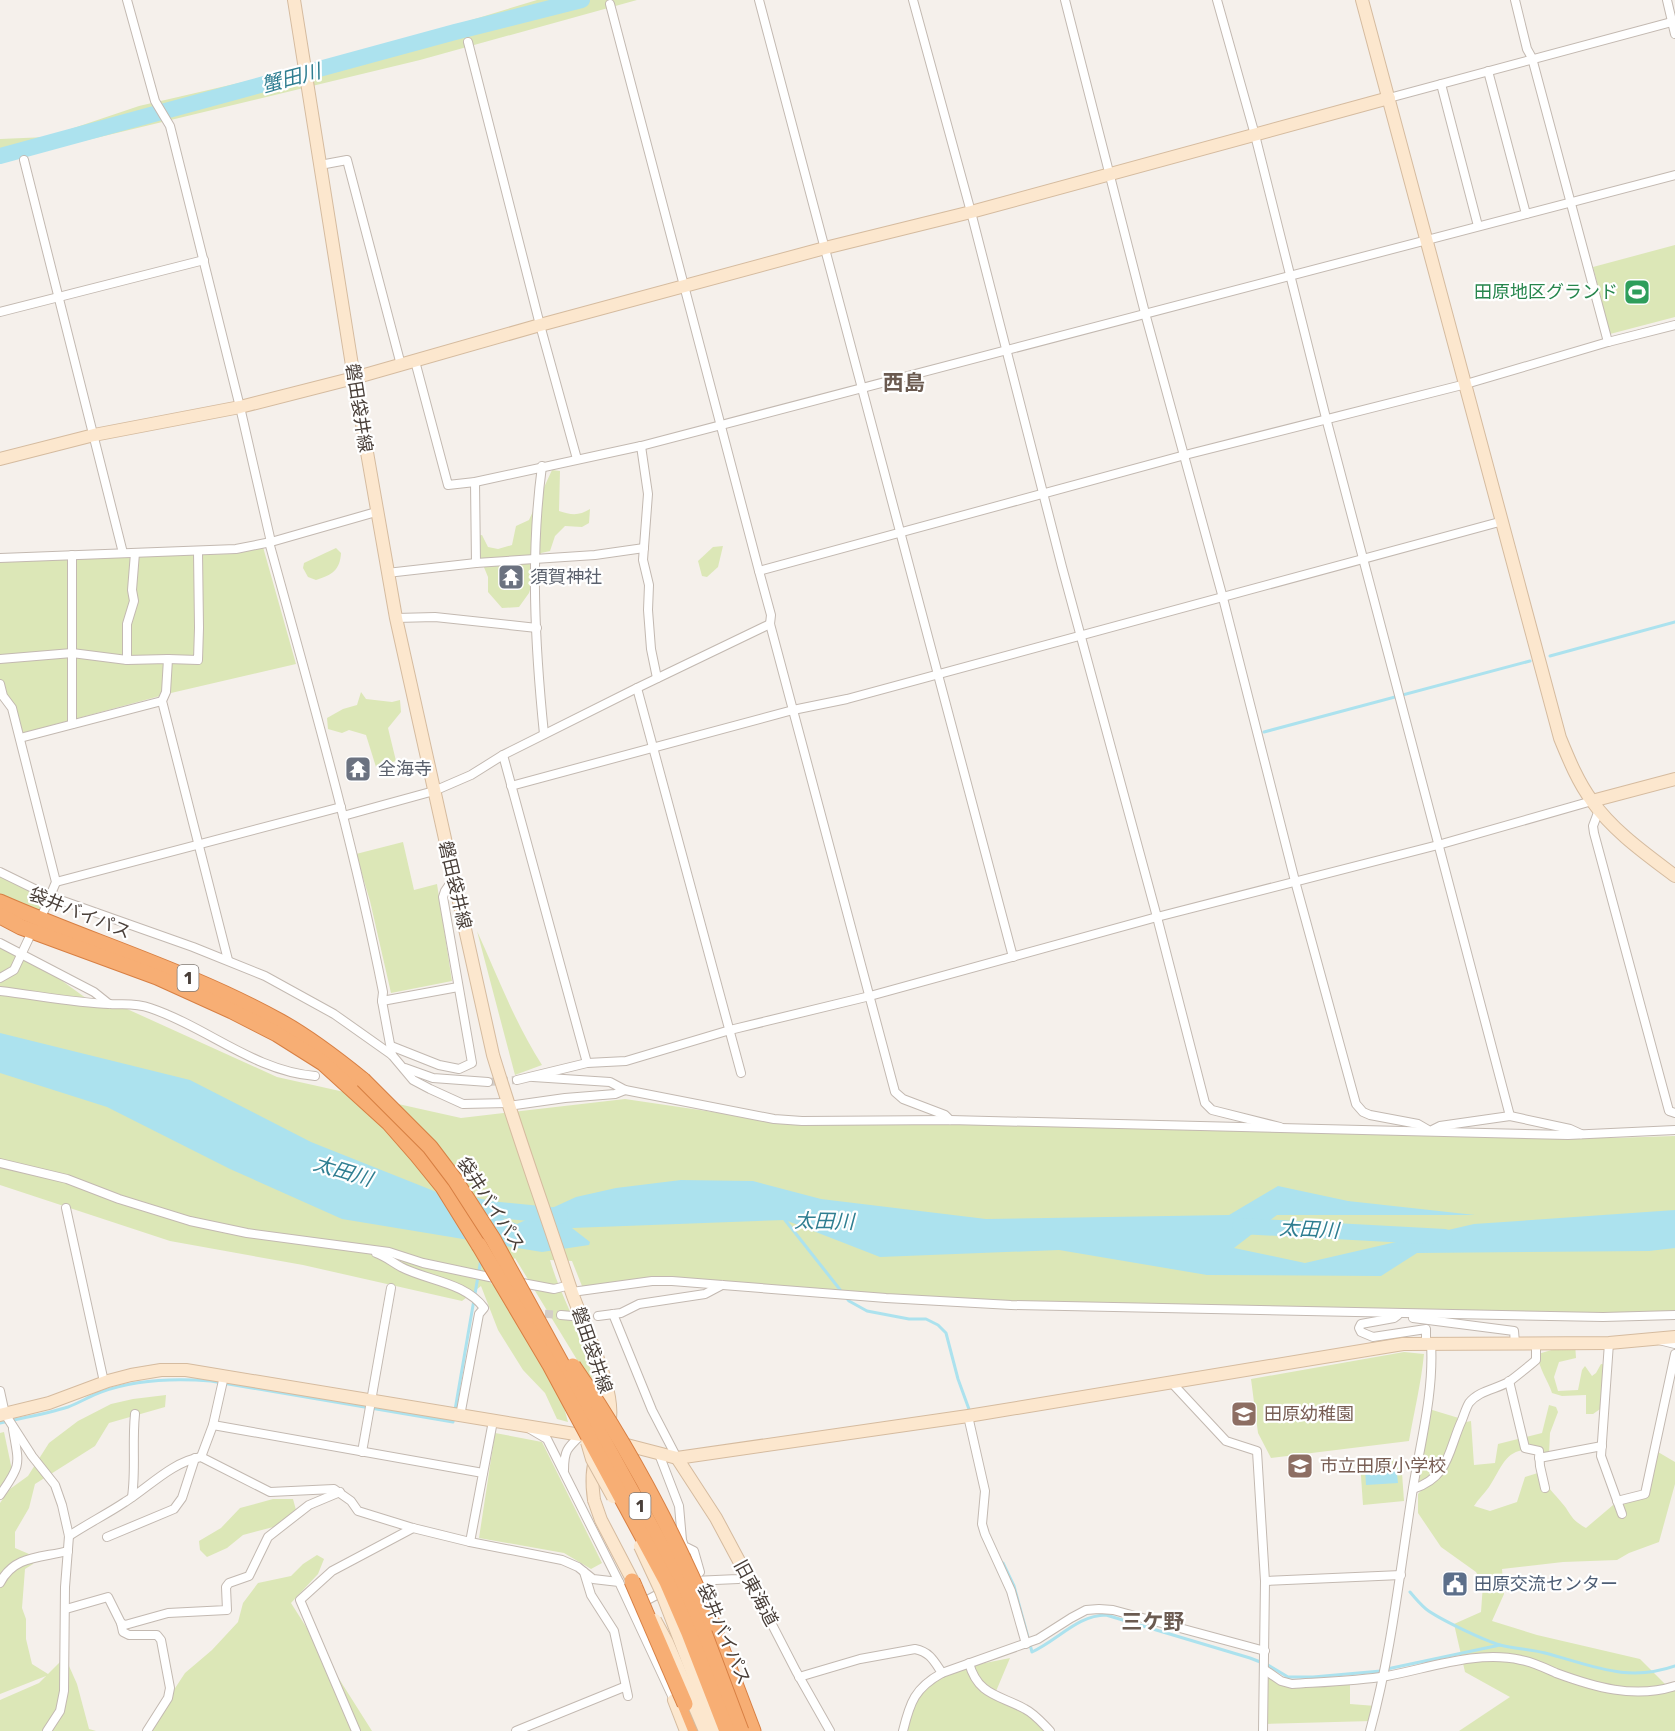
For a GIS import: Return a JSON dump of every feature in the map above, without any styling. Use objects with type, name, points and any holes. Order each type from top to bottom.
[{"type":"highway","name":"袋井バイパス","points":[[0,900],[27,914],[161,966],[237,999],[283,1023],[328,1052],[358,1085],[443,1187],[550,1365],[583,1433],[667,1582],[727,1731]]},
{"type":"highway","name":"袋井バイパス","points":[[0,916],[21,927],[157,977],[277,1034],[399,1114],[430,1147],[455,1180],[493,1239],[678,1576],[702,1627],[741,1731]]},
{"type":"highway","name":"1","points":[[521,1289],[585,1383],[649,1491],[690,1570],[753,1731]]},
{"type":"highway","points":[[625,1581],[679,1702],[696,1731]]},
{"type":"street","points":[[128,0],[155,101],[170,126],[204,260],[270,542],[342,812],[372,936],[392,1051],[413,1080],[463,1104],[509,1107],[566,1098],[615,1094],[625,1090]]},
{"type":"street","name":"磐田袋井線","points":[[294,0],[376,512],[396,618],[434,791],[494,1055],[509,1107],[611,1404],[611,1417],[605,1439],[594,1464],[592,1486],[594,1500],[625,1581],[668,1642],[705,1731]]},
{"type":"street","points":[[759,0],[1013,957]]},
{"type":"street","points":[[913,0],[971,212],[1205,1103],[1212,1110],[1280,1127]]},
{"type":"street","points":[[1065,0],[1145,313],[1185,455],[1295,881],[1356,1104],[1363,1112],[1370,1115],[1418,1124],[1430,1131]]},
{"type":"street","points":[[1217,0],[1255,135],[1326,418],[1510,1116]]},
{"type":"street","points":[[1362,0],[1560,738],[1580,781],[1596,806],[1636,847],[1675,876]]},
{"type":"street","points":[[1515,0],[1608,342]]},
{"type":"street","points":[[1667,0],[1675,34]]},
{"type":"street","points":[[610,4],[771,615],[770,624],[895,1092],[903,1099],[945,1115],[950,1120]]},
{"type":"street","points":[[0,459],[94,435],[240,407],[354,378],[540,325],[825,248],[971,212],[1673,21]]},
{"type":"street","points":[[468,42],[540,325],[577,459]]},
{"type":"street","points":[[1488,71],[1526,213]]},
{"type":"street","points":[[1441,84],[1478,226]]},
{"type":"street","points":[[24,160],[123,553]]},
{"type":"street","points":[[320,165],[347,160],[401,365]]},
{"type":"street","points":[[415,361],[448,485],[475,482],[641,446],[1675,175]]},
{"type":"street","points":[[0,312],[204,260]]},
{"type":"street","points":[[759,571],[1185,455],[1466,384],[1608,342],[1675,326]]},
{"type":"street","points":[[641,446],[648,494],[643,560],[649,585],[651,649],[657,678]]},
{"type":"street","points":[[542,466],[535,559],[537,668],[544,735]]},
{"type":"street","points":[[475,482],[476,563]]},
{"type":"street","points":[[0,558],[236,549],[270,542],[376,512]]},
{"type":"street","points":[[511,786],[793,710],[847,699],[939,672],[1223,598],[1503,521]]},
{"type":"street","points":[[387,573],[476,563],[595,555],[644,548]]},
{"type":"street","points":[[0,659],[72,653],[127,660],[198,660],[198,552]]},
{"type":"street","points":[[127,660],[127,624],[134,601],[132,590],[135,553]]},
{"type":"street","points":[[72,555],[72,724]]},
{"type":"street","points":[[396,618],[435,617],[537,628]]},
{"type":"street","points":[[56,882],[198,845],[434,791],[471,775],[503,755],[770,624]]},
{"type":"street","points":[[168,659],[166,692],[162,701],[228,960]]},
{"type":"street","points":[[0,684],[3,696],[12,708],[56,882],[43,913]]},
{"type":"street","points":[[637,688],[741,1073]]},
{"type":"street","points":[[20,738],[162,701]]},
{"type":"street","points":[[503,755],[587,1063]]},
{"type":"street","points":[[516,1080],[587,1063],[626,1061],[730,1030],[870,996],[1157,917],[1438,844],[1596,806],[1675,779]]},
{"type":"street","points":[[1596,806],[1593,833],[1669,1111],[1675,1113]]},
{"type":"street","points":[[0,872],[49,896],[228,960],[297,992],[392,1051],[459,1070],[472,1063],[443,897],[454,878]]},
{"type":"street","points":[[0,978],[14,970],[29,938]]},
{"type":"street","points":[[0,943],[94,992],[109,1004]]},
{"type":"street","points":[[382,1000],[458,987]]},
{"type":"street","points":[[0,991],[109,1004],[133,1003],[183,1021],[266,1065],[296,1075],[315,1076]]},
{"type":"street","points":[[404,1068],[433,1078],[488,1082]]},
{"type":"street","points":[[533,1077],[610,1082],[625,1090],[774,1119],[802,1121],[950,1120],[1581,1134],[1673,1130]]},
{"type":"street","points":[[1430,1131],[1440,1126],[1510,1116],[1570,1129],[1581,1134]]},
{"type":"street","points":[[0,1165],[16,1166],[67,1179],[150,1210],[190,1221],[247,1233],[389,1252],[432,1265],[554,1289],[570,1285],[672,1281],[886,1298],[1011,1305],[1350,1310],[1401,1314],[1603,1317],[1675,1315]]},
{"type":"street","points":[[66,1208],[104,1382]]},
{"type":"street","points":[[362,1248],[381,1254],[401,1267],[464,1291],[478,1300],[484,1308],[479,1314],[460,1416]]},
{"type":"street","points":[[598,1316],[621,1313],[639,1304],[705,1294],[723,1284]]},
{"type":"street","points":[[362,1452],[391,1288]]},
{"type":"street","points":[[613,1314],[652,1410],[677,1458]]},
{"type":"street","points":[[1370,1731],[1384,1676],[1432,1379],[1426,1329],[1373,1337],[1361,1332],[1359,1328],[1361,1324],[1394,1318],[1401,1314],[1433,1321],[1514,1331],[1515,1343]]},
{"type":"street","points":[[561,1315],[572,1316]]},
{"type":"street","points":[[6,1418],[104,1382],[161,1370],[186,1370],[460,1416],[583,1433],[677,1458],[968,1416],[1403,1344],[1609,1343],[1675,1337]]},
{"type":"street","points":[[1656,1339],[1675,1344]]},
{"type":"street","points":[[1413,1489],[1438,1474],[1448,1461],[1454,1436],[1469,1404],[1476,1396],[1509,1382],[1536,1360],[1536,1343]]},
{"type":"street","points":[[1609,1343],[1601,1456],[1622,1514]]},
{"type":"street","points":[[1617,1501],[1644,1494],[1675,1354]]},
{"type":"street","points":[[107,1537],[174,1509],[182,1498],[213,1425],[224,1376]]},
{"type":"street","points":[[1171,1382],[1226,1441],[1257,1451],[1265,1581],[1263,1731]]},
{"type":"street","points":[[1509,1382],[1524,1448],[1539,1451],[1545,1488]]},
{"type":"street","points":[[0,1391],[18,1461],[17,1471],[0,1494]]},
{"type":"street","points":[[132,1497],[135,1475],[133,1451],[135,1414]]},
{"type":"street","points":[[968,1416],[985,1491],[982,1524],[1011,1591],[1026,1644]]},
{"type":"street","points":[[6,1418],[55,1485],[69,1536],[64,1691],[60,1711],[47,1731]]},
{"type":"street","points":[[470,1542],[493,1421]]},
{"type":"street","points":[[213,1425],[483,1473]]},
{"type":"street","points":[[525,1426],[547,1439],[582,1507],[625,1581],[632,1608],[679,1702],[686,1731]]},
{"type":"street","points":[[564,1470],[564,1455],[569,1446],[583,1433]]},
{"type":"street","points":[[583,1433],[592,1459],[640,1546],[661,1591],[715,1731]]},
{"type":"street","points":[[1539,1458],[1602,1446]]},
{"type":"street","points":[[659,1454],[679,1506],[684,1546],[694,1551],[700,1572],[689,1581]]},
{"type":"street","points":[[69,1536],[178,1466],[198,1458],[270,1492],[334,1489],[351,1501],[358,1511],[470,1542],[562,1560],[593,1579],[625,1581]]},
{"type":"street","name":"旧東海道","points":[[677,1458],[716,1518],[799,1677],[830,1731]]},
{"type":"street","points":[[582,1507],[592,1486]]},
{"type":"street","points":[[121,1623],[130,1624],[168,1613],[227,1610],[226,1587],[229,1583],[249,1576],[268,1537],[309,1505],[340,1492]]},
{"type":"street","points":[[356,1731],[300,1600],[332,1571],[413,1528]]},
{"type":"street","points":[[0,1583],[5,1573],[15,1564],[26,1559],[68,1551]]},
{"type":"street","points":[[516,1731],[626,1691],[614,1630],[591,1595],[585,1572]]},
{"type":"street","points":[[1265,1581],[1401,1575]]},
{"type":"street","points":[[632,1608],[678,1584],[689,1581],[738,1579],[747,1576]]},
{"type":"street","points":[[66,1609],[108,1597],[123,1632],[129,1635],[157,1635],[161,1640],[170,1688],[168,1698],[147,1731]]},
{"type":"street","points":[[903,1731],[914,1696],[926,1683],[942,1673],[1038,1640],[1086,1610],[1113,1610],[1265,1651]]},
{"type":"street","points":[[799,1677],[860,1659],[915,1649],[930,1655],[942,1673]]},
{"type":"street","points":[[1265,1670],[1281,1681],[1292,1684],[1384,1676],[1469,1659],[1496,1657],[1522,1660],[1584,1684],[1611,1690],[1654,1691],[1675,1686]]},
{"type":"street","points":[[969,1664],[977,1683],[994,1696],[1025,1709],[1050,1731]]},
{"type":"street","points":[[679,1702],[733,1675]]},
{"type":"green space","points":[[537,0],[637,0],[420,60],[0,161],[0,139],[47,137],[139,106],[347,58]]},
{"type":"green space","name":"田原地区グランド","points":[[1675,245],[1675,317],[1610,334],[1593,267]]},
{"type":"green space","points":[[552,470],[560,471],[559,511],[575,514],[590,509],[589,523],[582,527],[565,526],[555,536],[550,551],[541,553],[529,593],[519,607],[502,608],[488,592],[488,577],[476,548],[476,536],[482,535],[488,547],[498,549],[512,545],[516,526],[529,520]]},
{"type":"green space","points":[[723,546],[718,567],[707,577],[702,576],[698,561],[713,547]]},
{"type":"green space","points":[[263,547],[296,664],[171,693],[19,734],[3,696],[0,695],[0,558],[233,554]]},
{"type":"green space","points":[[336,548],[341,553],[337,568],[327,576],[316,580],[308,577],[303,568],[304,563]]},
{"type":"green space","points":[[361,692],[366,699],[392,702],[400,700],[401,712],[388,728],[396,761],[376,767],[366,735],[349,730],[342,733],[328,729],[327,718],[343,709],[357,705]]},
{"type":"green space","points":[[403,842],[414,890],[437,884],[452,981],[391,993],[370,901],[356,854]]},
{"type":"green space","points":[[0,872],[49,896],[38,913],[0,894]]},
{"type":"green space","points":[[477,931],[515,1016],[542,1065],[515,1075]]},
{"type":"green space","points":[[0,942],[29,957],[90,1001],[116,1004],[277,1077],[461,1118],[625,1099],[788,1123],[1040,1123],[1320,1128],[1612,1138],[1675,1136],[1675,1313],[1608,1317],[902,1299],[672,1281],[582,1286],[572,1261],[550,1260],[581,1337],[593,1386],[515,1258],[488,1281],[495,1286],[559,1389],[568,1422],[557,1419],[545,1393],[523,1370],[498,1330],[481,1286],[462,1301],[303,1265],[170,1241],[0,1185]]},
{"type":"green space","points":[[1575,1343],[1576,1358],[1559,1362],[1554,1377],[1558,1391],[1578,1390],[1585,1366],[1592,1376],[1601,1364],[1608,1365],[1603,1407],[1593,1414],[1586,1414],[1586,1395],[1562,1396],[1552,1393],[1540,1364],[1538,1354]]},
{"type":"green space","points":[[1404,1352],[1424,1354],[1409,1441],[1271,1458],[1258,1433],[1251,1379]]},
{"type":"green space","points":[[166,1395],[165,1407],[109,1423],[95,1446],[35,1484],[29,1508],[15,1532],[15,1548],[36,1557],[33,1564],[25,1569],[22,1608],[26,1619],[26,1639],[32,1664],[48,1674],[65,1657],[77,1684],[89,1729],[96,1731],[0,1731],[0,1700],[39,1683],[46,1676],[0,1694],[0,1503],[10,1489],[28,1476],[49,1443],[78,1421],[111,1404]]},
{"type":"green space","points":[[1549,1405],[1556,1407],[1558,1412],[1550,1433],[1549,1454],[1539,1458],[1539,1451],[1528,1450],[1519,1451],[1507,1458],[1474,1506],[1490,1511],[1517,1502],[1525,1477],[1541,1472],[1549,1488],[1572,1517],[1586,1528],[1619,1500],[1644,1494],[1658,1452],[1675,1462],[1675,1484],[1659,1542],[1617,1560],[1563,1562],[1502,1569],[1504,1594],[1492,1621],[1537,1635],[1640,1659],[1669,1688],[1675,1687],[1675,1731],[1459,1731],[1510,1697],[1465,1672],[1454,1624],[1481,1612],[1483,1584],[1476,1572],[1441,1547],[1418,1513],[1418,1494],[1438,1472],[1419,1482],[1429,1409],[1462,1419],[1461,1423],[1471,1421],[1474,1465],[1495,1463],[1498,1444],[1542,1433]]},
{"type":"green space","points":[[4,1432],[12,1470],[0,1491],[0,1433]]},
{"type":"green space","points":[[495,1433],[542,1442],[602,1563],[591,1569],[564,1553],[479,1538]]},
{"type":"green space","points":[[1401,1459],[1404,1501],[1363,1505],[1360,1462]]},
{"type":"green space","points":[[273,1499],[293,1499],[296,1510],[285,1524],[243,1535],[227,1548],[207,1557],[200,1550],[199,1541],[221,1528],[240,1508]]},
{"type":"green space","points":[[317,1555],[324,1559],[318,1574],[291,1603],[372,1731],[147,1731],[185,1673],[212,1650],[238,1622],[243,1603],[258,1583],[291,1576]]},
{"type":"green space","points":[[1010,1658],[994,1696],[1032,1714],[1044,1731],[903,1731],[913,1698],[945,1671]]},
{"type":"green space","points":[[1268,1672],[1288,1683],[1350,1679],[1350,1704],[1376,1706],[1372,1721],[1264,1724]]},
{"type":"water","points":[[0,1033],[190,1080],[311,1142],[517,1224],[576,1197],[616,1188],[681,1180],[753,1181],[821,1199],[986,1219],[1229,1215],[1278,1186],[1348,1201],[1475,1215],[1277,1215],[1234,1248],[1305,1263],[1474,1224],[1675,1210],[1675,1248],[1649,1251],[1417,1253],[1381,1276],[1207,1275],[1059,1250],[880,1257],[785,1220],[572,1228],[590,1242],[589,1245],[542,1252],[342,1219],[230,1169],[107,1107],[0,1073]]},
{"type":"water","points":[[1396,1466],[1398,1483],[1366,1485],[1365,1469]]},
{"type":"waterway","name":"蟹田川","points":[[0,156],[455,32],[582,0]]},
{"type":"waterway","points":[[1550,656],[1675,622]]},
{"type":"waterway","points":[[1264,732],[1530,661]]},
{"type":"waterway","name":"太田川","points":[[461,1202],[489,1209],[560,1216]]},
{"type":"waterway","points":[[785,1220],[849,1301],[867,1311],[909,1319],[926,1319],[938,1325],[946,1333],[958,1379],[970,1412]]},
{"type":"waterway","name":"太田川","points":[[1240,1226],[1445,1237]]},
{"type":"waterway","points":[[455,1410],[481,1259]]},
{"type":"waterway","points":[[0,1423],[68,1407],[128,1384],[169,1380],[211,1381],[453,1422],[454,1416]]},
{"type":"waterway","points":[[1003,1563],[1014,1586],[1032,1652],[1086,1619],[1106,1615],[1250,1658],[1288,1677],[1381,1671]]},
{"type":"waterway","points":[[1410,1592],[1432,1613],[1483,1639],[1500,1645],[1625,1673],[1658,1671],[1675,1666]]},
{"type":"waterway","points":[[1387,1669],[1500,1645]]},
{"type":"tunnel","points":[[488,1082],[517,1080]]},
{"type":"tunnel","points":[[533,1313],[561,1315]]},
{"type":"place","name":"田原地区グランド","points":[[1637,292]]},
{"type":"place","name":"須賀神社","points":[[511,577]]},
{"type":"place","name":"全海寺","points":[[358,769]]},
{"type":"place","name":"田原幼稚園","points":[[1244,1414]]},
{"type":"place","name":"市立田原小学校","points":[[1300,1466]]},
{"type":"place","name":"田原交流センター","points":[[1455,1584]]},
{"type":"district","name":"西島","points":[[904,383]]},
{"type":"district","name":"三ケ野","points":[[1153,1622]]}]
